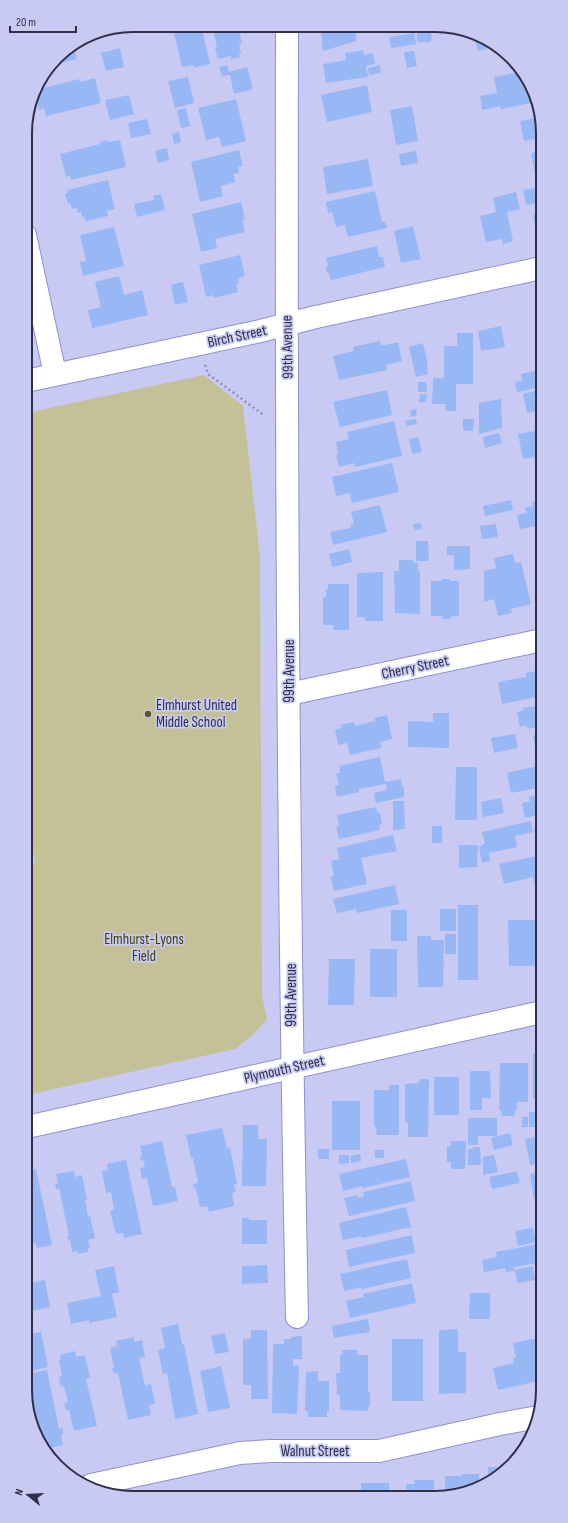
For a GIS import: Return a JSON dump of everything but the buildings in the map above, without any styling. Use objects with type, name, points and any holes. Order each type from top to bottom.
[{"type":"street","name":"99th Avenue","points":[[286,32],[292,1068],[297,1317]]},
{"type":"street","points":[[32,267],[55,374]]},
{"type":"street","name":"Birch Street","points":[[32,380],[536,269]]},
{"type":"street","name":"Cherry Street","points":[[289,694],[536,641]]},
{"type":"street","name":"Plymouth Street","points":[[32,1126],[536,1013]]},
{"type":"street","name":"Walnut Street","points":[[95,1484],[240,1453],[271,1450],[379,1451],[532,1418]]},
{"type":"path","points":[[199,344],[208,374],[264,416],[288,420]]},
{"type":"green space","name":"Elmhurst-Lyons Field","points":[[204,375],[243,406],[260,556],[262,996],[267,1019],[253,1035],[235,1049],[32,1094],[32,866],[35,862],[32,849],[32,412]]},
{"type":"place","name":"Elmhurst United Middle School","points":[[148,714]]}]
